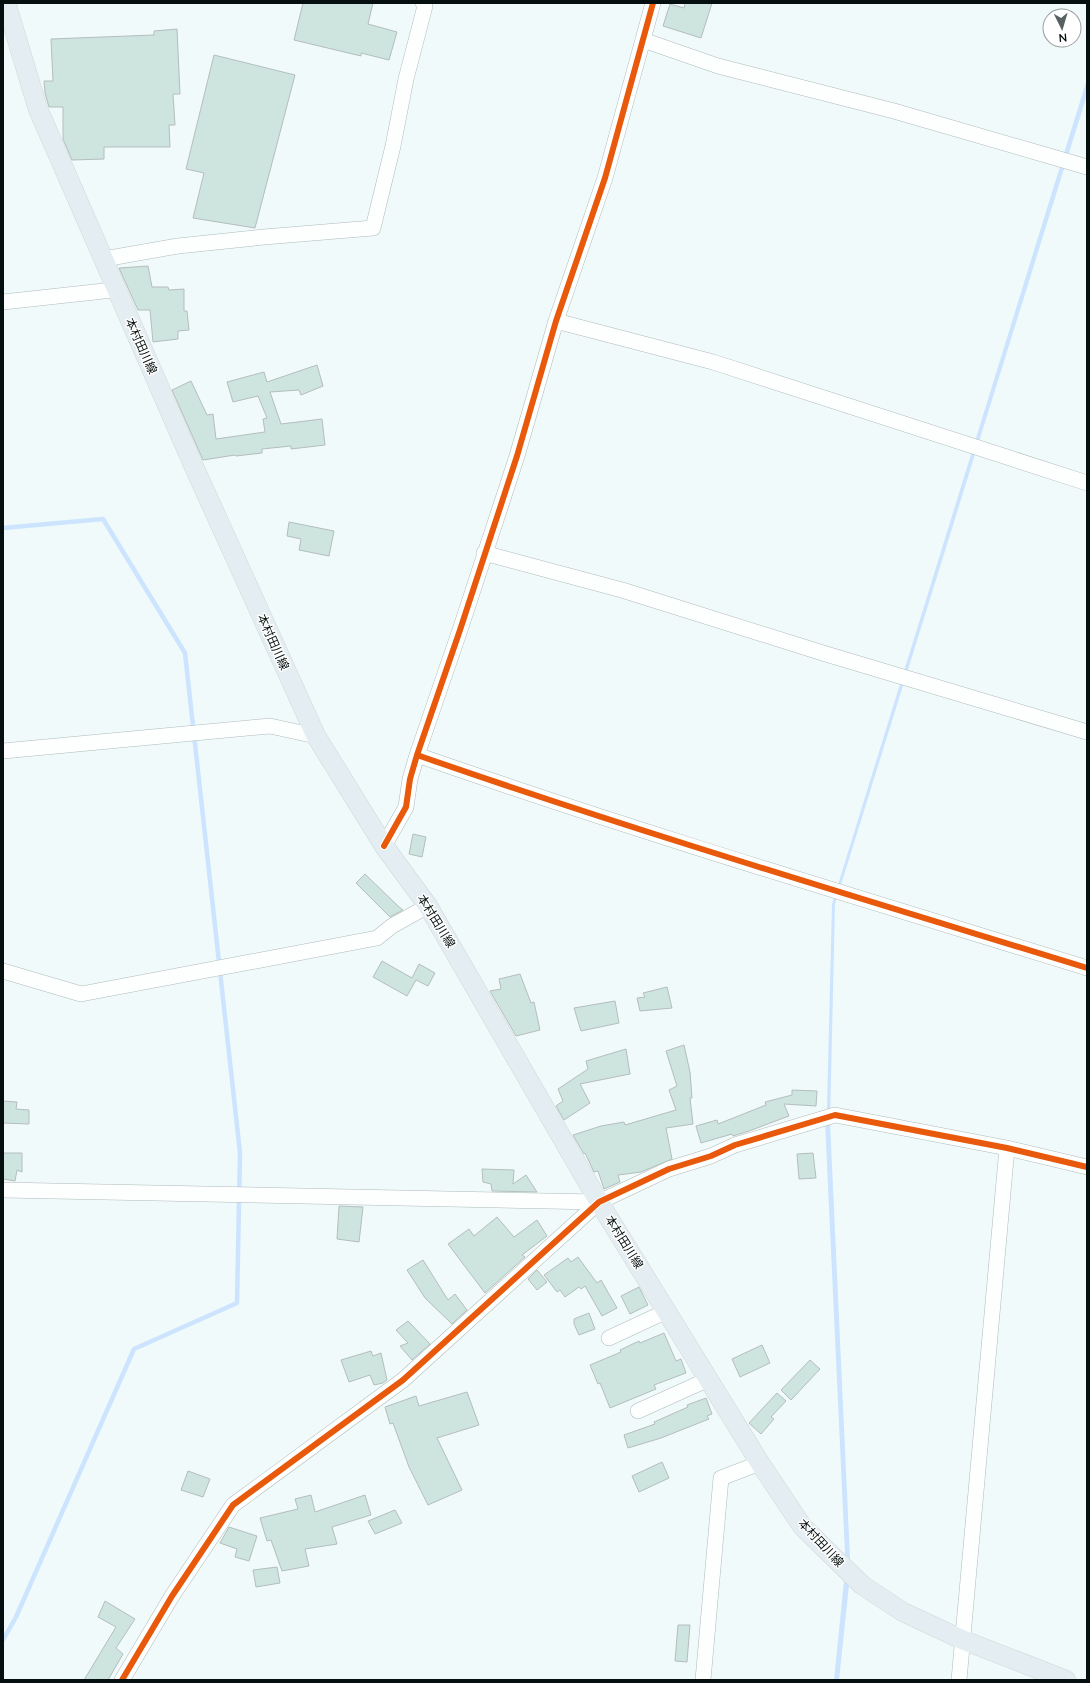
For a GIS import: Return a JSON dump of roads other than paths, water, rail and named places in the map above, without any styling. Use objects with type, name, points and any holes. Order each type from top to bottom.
[{"type":"main road","name":"本村田川線","points":[[6,3],[38,109],[195,469],[316,736],[384,846],[428,906],[599,1202],[760,1463],[802,1526],[862,1585],[903,1612],[963,1640],[1066,1680]]},
{"type":"street","points":[[104,259],[186,245],[373,228],[393,146],[406,79],[425,6],[423,3]]},
{"type":"street","points":[[384,846],[406,807],[410,779],[417,755],[517,456],[556,321],[605,178],[653,3]]},
{"type":"street","points":[[643,40],[718,66],[894,111],[1087,167]]},
{"type":"street","points":[[3,302],[113,290],[117,291]]},
{"type":"street","points":[[556,321],[713,362],[1087,483]]},
{"type":"street","points":[[484,553],[622,590],[819,652],[1087,732]]},
{"type":"street","points":[[3,751],[270,726],[316,736]]},
{"type":"street","points":[[417,755],[534,795],[816,885],[1087,968]]},
{"type":"street","points":[[3,971],[81,994],[377,938],[392,926],[428,906]]},
{"type":"street","points":[[122,1680],[172,1596],[233,1505],[403,1380],[599,1202],[669,1170],[711,1156],[735,1145],[835,1115],[1007,1148],[1087,1167]]},
{"type":"street","points":[[959,1680],[1007,1148]]},
{"type":"street","points":[[3,1190],[599,1202]]},
{"type":"street","points":[[608,1338],[667,1312]]},
{"type":"street","points":[[638,1411],[709,1379]]},
{"type":"street","points":[[703,1680],[721,1478],[760,1463]]},
{"type":"water","points":[[1087,79],[1087,95],[835,904],[830,1122],[850,1559],[849,1585],[839,1680],[834,1680],[844,1581],[845,1553],[825,1121],[827,1108],[832,904]]},
{"type":"waterway","points":[[3,528],[103,519],[185,653],[240,1153],[237,1303],[134,1349],[16,1617],[3,1640]]}]
